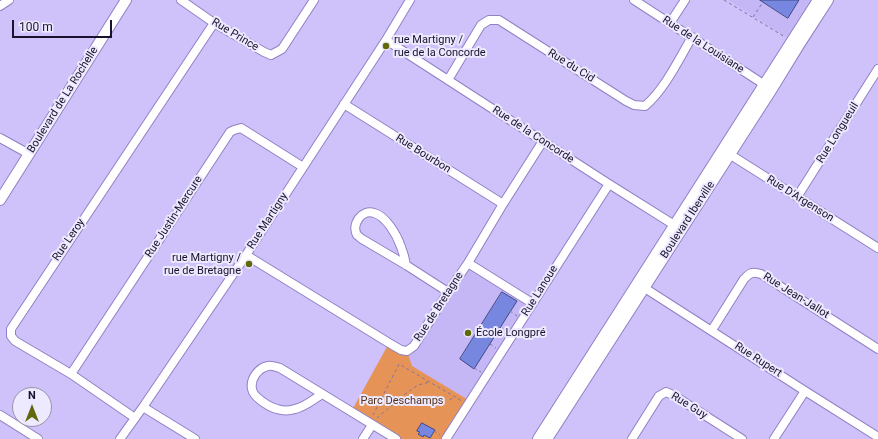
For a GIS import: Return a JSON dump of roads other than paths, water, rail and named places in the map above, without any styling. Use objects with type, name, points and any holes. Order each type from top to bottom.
[{"type":"street","points":[[0,6],[9,0]]},
{"type":"street","name":"Boulevard de La Rochelle","points":[[0,200],[126,0]]},
{"type":"street","name":"Rue Prince","points":[[181,0],[214,23],[271,55],[282,49],[314,0]]},
{"type":"street","name":"Rue Martigny","points":[[120,439],[246,255],[386,40],[410,0]]},
{"type":"street","name":"Rue de la Louisiane","points":[[634,0],[768,87]]},
{"type":"street","points":[[670,24],[685,0]]},
{"type":"street","name":"Boulevard Iberville","points":[[768,87],[791,41],[818,0]]},
{"type":"street","name":"Boulevard Iberville","points":[[545,438],[726,152],[768,87],[799,45],[828,0]]},
{"type":"street","name":"Rue du Cid","points":[[448,80],[481,25],[489,20],[499,20],[626,101],[634,105],[645,106],[660,90],[692,37]]},
{"type":"street","name":"Rue Leroy","points":[[135,418],[71,374],[15,341],[11,336],[11,329],[214,23]]},
{"type":"street","name":"Rue de la Concorde","points":[[386,40],[678,227]]},
{"type":"street","name":"Rue Longueuil","points":[[797,197],[878,69]]},
{"type":"street","name":"Rue Bourbon","points":[[344,104],[503,204]]},
{"type":"street","name":"Rue Justin-Mercure","points":[[71,374],[230,132],[241,128],[303,167]]},
{"type":"street","points":[[0,138],[29,154]]},
{"type":"street","name":"Rue de Bretagne","points":[[246,255],[389,344],[408,352],[414,346],[468,263],[543,141]]},
{"type":"street","name":"Rue D'Argenson","points":[[726,152],[878,248]]},
{"type":"street","name":"Rue Lanoue","points":[[443,437],[468,404],[609,184]]},
{"type":"street","points":[[406,265],[401,246],[388,223],[374,213],[364,214],[359,217],[356,222],[356,228],[357,234],[362,239],[448,292]]},
{"type":"street","points":[[468,263],[532,304]]},
{"type":"street","name":"Rue Jean-Jallot","points":[[712,330],[744,279],[755,272],[761,274],[878,349]]},
{"type":"street","name":"Rue Rupert","points":[[641,285],[878,437]]},
{"type":"street","points":[[322,394],[301,407],[285,411],[275,409],[262,402],[254,395],[252,380],[256,374],[268,366],[280,368],[322,394],[374,422],[396,439]]},
{"type":"street","points":[[774,439],[805,391]]},
{"type":"street","name":"Rue Guy","points":[[632,439],[659,396],[666,392],[673,395],[731,436],[742,439]]},
{"type":"street","points":[[143,407],[195,439]]},
{"type":"street","points":[[0,415],[38,439]]},
{"type":"street","points":[[363,439],[374,422]]},
{"type":"place","name":"rue Martigny / rue de la Concorde","points":[[386,46]]},
{"type":"place","name":"rue Martigny / rue de Bretagne","points":[[249,264]]},
{"type":"place","name":"École Longpré","points":[[468,333]]},
{"type":"park label","name":"Parc Deschamps","points":[[402,401]]}]
